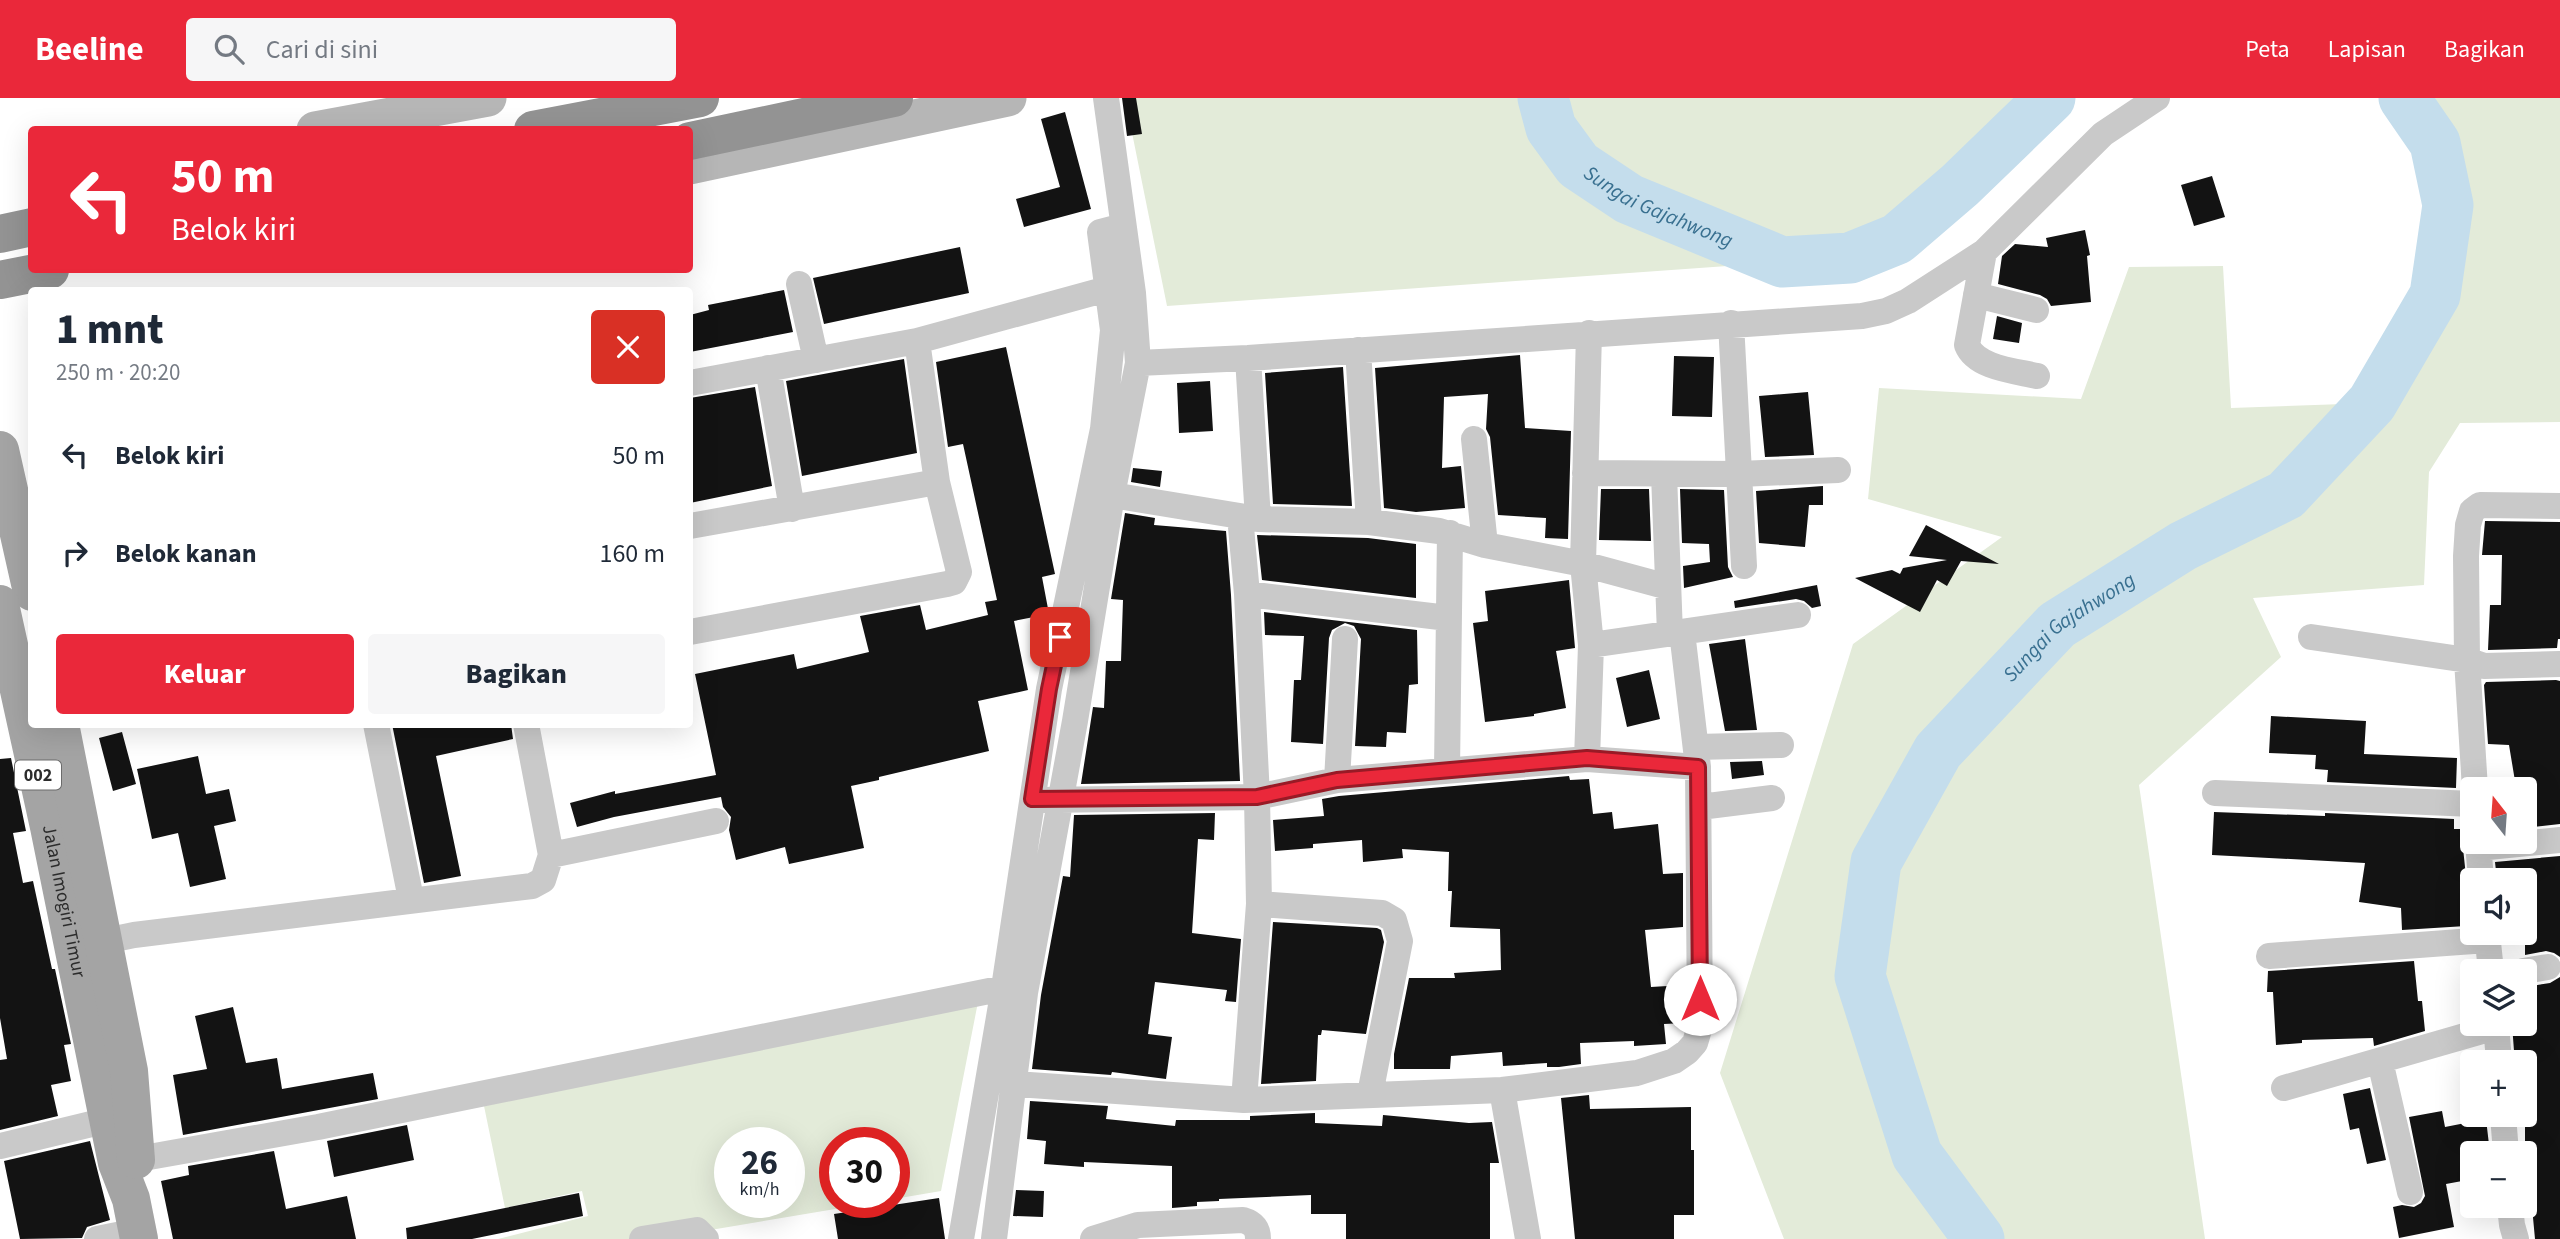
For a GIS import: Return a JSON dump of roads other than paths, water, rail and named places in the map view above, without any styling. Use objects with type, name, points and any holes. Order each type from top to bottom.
[{"type":"highway","points":[[554,126],[700,98]]},
{"type":"highway","points":[[693,140],[747,113],[894,98]]},
{"type":"highway","points":[[0,234],[28,228]]},
{"type":"highway","points":[[0,280],[35,273]]},
{"type":"main road","points":[[0,450],[28,574]]},
{"type":"main road","name":"Jalan Imogiri Timur","points":[[0,604],[28,686]]},
{"type":"main road","name":"Jalan Imogiri Timur","points":[[41,728],[87,945],[108,1120],[126,1161]]},
{"type":"main road","name":"Jalan Imogiri Timur","points":[[87,945],[129,1071],[126,1161],[136,1223]]},
{"type":"street","points":[[338,126],[488,98]]},
{"type":"street","points":[[693,165],[1008,98]]},
{"type":"street","points":[[984,1231],[1014,991],[1045,800],[1138,363],[1133,293],[1115,228],[1106,98]]},
{"type":"street","points":[[1138,363],[1248,358],[1861,316],[1886,311],[1909,301],[1984,252],[2103,134],[2157,98]]},
{"type":"street","points":[[1045,800],[1049,689],[1102,429],[1113,330],[1100,232],[1115,228]]},
{"type":"street","points":[[1984,252],[1967,345],[1969,351],[1985,362],[2037,376]]},
{"type":"street","points":[[799,284],[816,360]]},
{"type":"street","points":[[693,382],[917,341],[1107,289]]},
{"type":"street","points":[[1976,295],[2036,310]]},
{"type":"street","points":[[1731,323],[1744,566]]},
{"type":"street","points":[[1587,758],[1591,645],[1583,564],[1589,333]]},
{"type":"street","points":[[693,631],[954,582],[959,572],[937,482],[917,341]]},
{"type":"street","points":[[1358,350],[1368,522]]},
{"type":"street","points":[[1244,1101],[1259,904],[1257,797],[1247,594],[1248,358]]},
{"type":"street","points":[[768,368],[792,509]]},
{"type":"street","points":[[1474,439],[1485,545]]},
{"type":"street","points":[[1585,473],[1739,474],[1838,470]]},
{"type":"street","points":[[1002,1080],[1244,1101],[1502,1090],[1637,1073],[1674,1060],[1695,1043],[1700,1026],[1700,807],[1697,757],[1668,587],[1664,474]]},
{"type":"street","points":[[693,526],[937,482]]},
{"type":"street","points":[[1112,495],[1249,517],[1368,522],[1450,533],[1485,545],[1583,564],[1668,587]]},
{"type":"street","points":[[2473,777],[2467,660],[2466,556],[2468,525],[2472,511],[2480,505],[2560,506]]},
{"type":"street","points":[[1447,770],[1450,533]]},
{"type":"street","points":[[1247,594],[1448,618]]},
{"type":"street","points":[[1591,645],[1798,615]]},
{"type":"street","points":[[2311,638],[2467,660],[2484,666],[2560,664]]},
{"type":"street","points":[[1337,780],[1345,639]]},
{"type":"street","points":[[377,728],[411,899]]},
{"type":"street","points":[[87,945],[134,934],[532,886],[543,880],[551,856],[527,728]]},
{"type":"street","points":[[1045,800],[1257,797],[1337,780],[1587,758],[1697,757],[1781,745]]},
{"type":"street","points":[[2215,793],[2460,803]]},
{"type":"street","points":[[1700,807],[1772,798]]},
{"type":"street","points":[[551,856],[716,821]]},
{"type":"street","points":[[2538,841],[2560,840]]},
{"type":"street","points":[[1259,904],[1382,913],[1394,920],[1400,941],[1370,1094]]},
{"type":"street","points":[[2269,956],[2460,938]]},
{"type":"street","points":[[126,1161],[331,1125],[1014,991]]},
{"type":"street","points":[[2284,1088],[2463,1036]]},
{"type":"street","points":[[2380,1061],[2410,1192]]},
{"type":"street","points":[[1502,1090],[1528,1239]]},
{"type":"street","points":[[0,1146],[108,1120]]},
{"type":"street","points":[[2511,1218],[2516,1239]]},
{"type":"street","points":[[1093,1239],[1138,1224],[1243,1220],[1258,1231],[1258,1239]]},
{"type":"street","points":[[97,1239],[136,1223]]},
{"type":"street","points":[[642,1239],[697,1230],[706,1239]]},
{"type":"waterway","name":"Sungai Gajahwong","points":[[1543,98],[1551,128],[1578,165],[1629,199],[1782,262],[1850,258],[1897,239],[1960,185],[2050,98]]},
{"type":"waterway","name":"Sungai Gajahwong","points":[[1979,1239],[1917,1155],[1860,976],[1876,862],[1938,751],[2057,625],[2183,546],[2286,495],[2372,403],[2435,295],[2448,205],[2435,143],[2404,98]]}]
